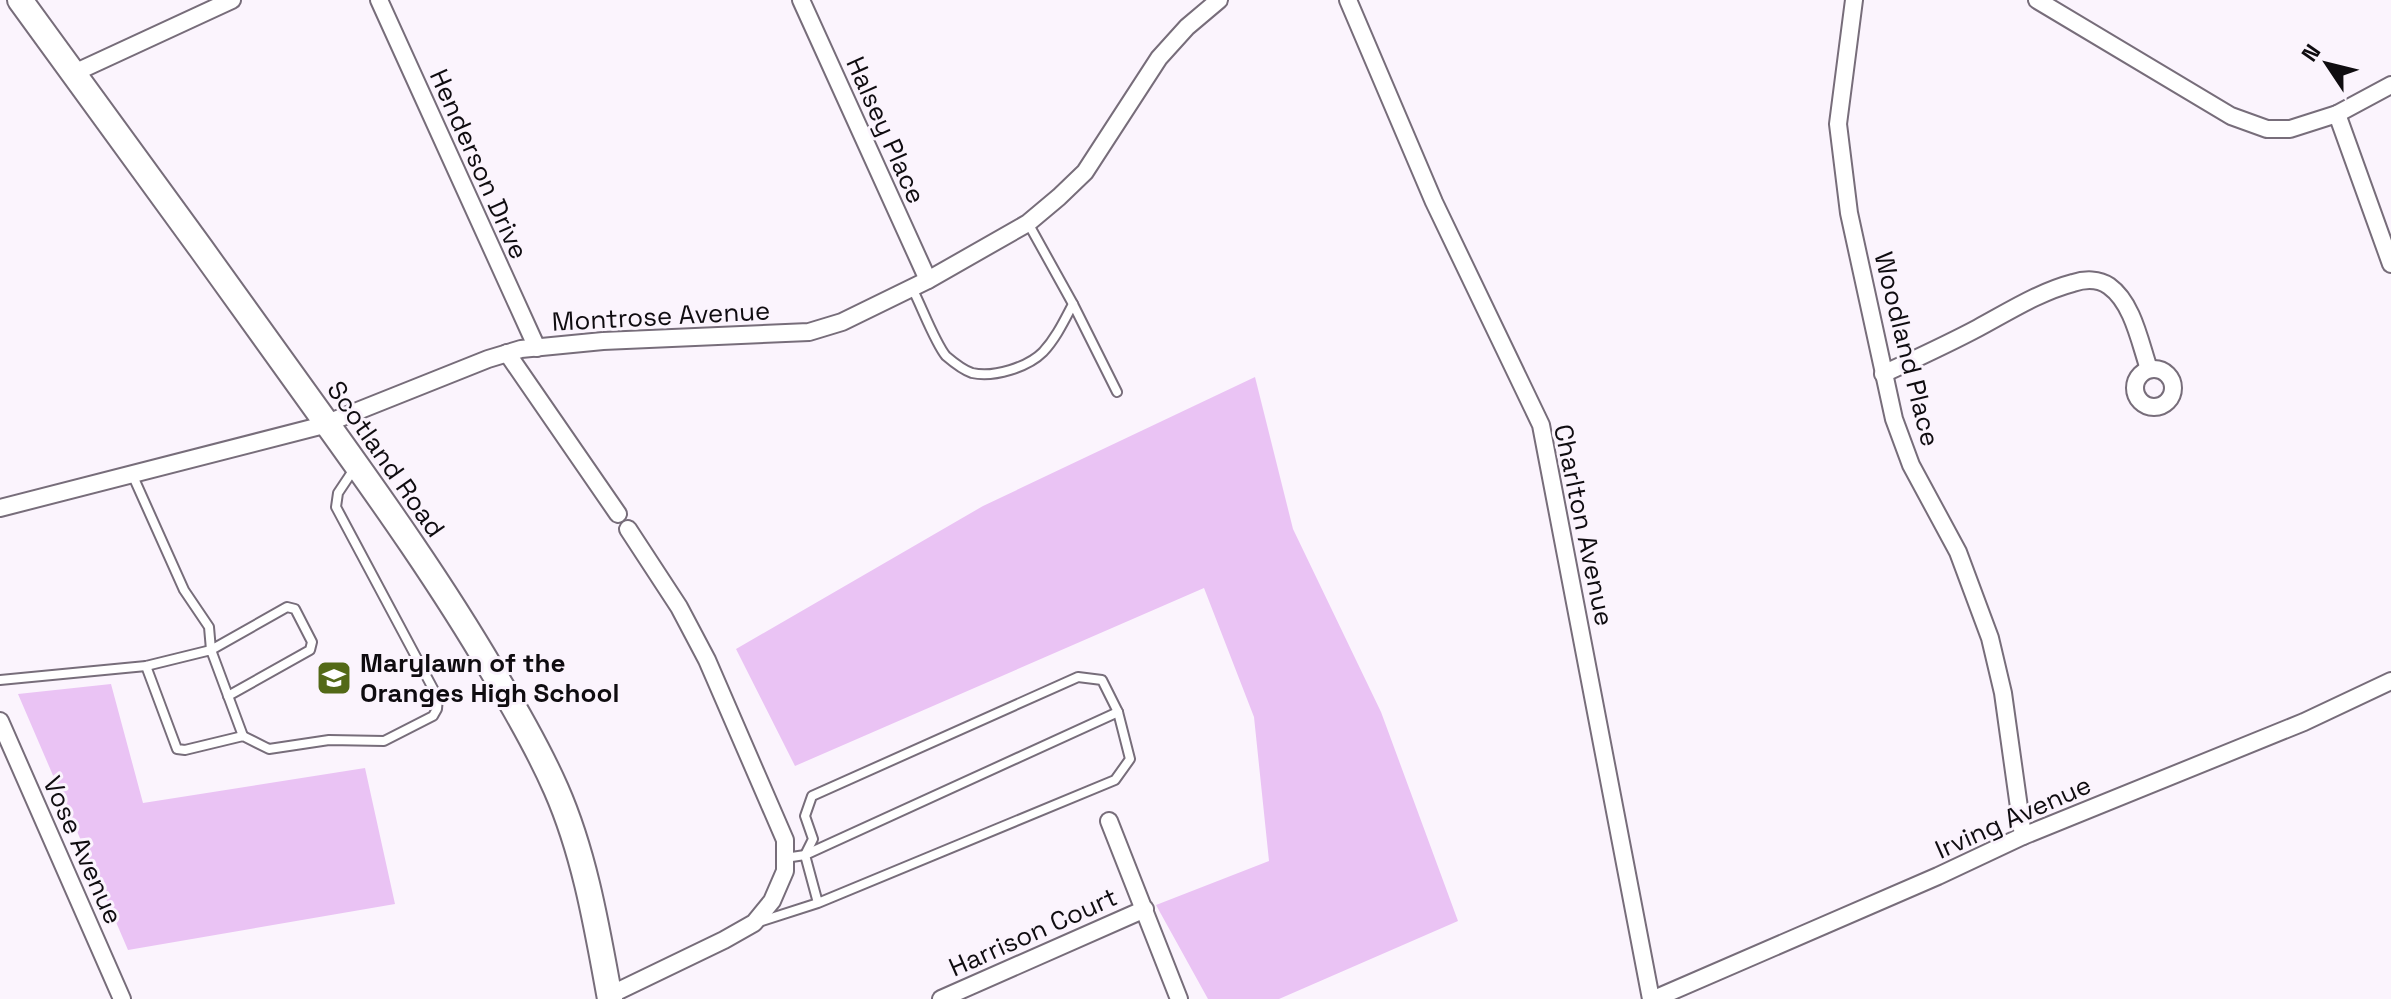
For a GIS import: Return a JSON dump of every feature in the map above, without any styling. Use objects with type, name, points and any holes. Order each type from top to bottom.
[{"type":"main road","name":"Scotland Road","points":[[20,0],[327,423],[461,617],[556,790],[578,848],[610,997]]},
{"type":"street","points":[[74,73],[232,0]]},
{"type":"street","name":"Henderson Drive","points":[[379,0],[537,348]]},
{"type":"street","name":"Halsey Place","points":[[801,0],[928,280]]},
{"type":"street","name":"Charlton Avenue","points":[[1348,0],[1434,202],[1541,425],[1652,999]]},
{"type":"street","name":"Woodland Place","points":[[1854,0],[1838,124],[1849,213],[1894,419],[1911,465],[1958,552],[1990,638],[2003,693],[2023,836]]},
{"type":"street","points":[[2037,0],[2231,116],[2267,129],[2290,129],[2337,114],[2391,85]]},
{"type":"street","name":"Montrose Avenue","points":[[0,508],[327,423],[507,353],[603,341],[809,332],[842,322],[928,280],[1028,223],[1085,172],[1159,58],[1209,3]]},
{"type":"street","points":[[2337,114],[2391,264]]},
{"type":"street","points":[[1883,374],[1925,357],[2017,306],[2087,280],[2099,281],[2120,298],[2129,311],[2149,369]]},
{"type":"street","points":[[507,353],[618,514]]},
{"type":"street","points":[[610,997],[754,923],[772,901],[785,871],[785,840],[707,660],[679,607],[628,529]]},
{"type":"street","name":"Irving Avenue","points":[[1652,999],[1938,876],[2023,836],[2304,722],[2391,681]]},
{"type":"street","name":"Vose Avenue","points":[[0,721],[122,999]]},
{"type":"street","name":"Harrison Court","points":[[1109,821],[1179,999]]},
{"type":"street","name":"Harrison Court","points":[[941,999],[1145,909]]},
{"type":"lane","points":[[1028,223],[1117,392]]},
{"type":"lane","points":[[912,288],[944,354],[973,373],[1022,366],[1040,355],[1056,336],[1073,304]]},
{"type":"lane","points":[[146,666],[177,749],[185,750],[243,736],[269,749],[329,740],[384,741],[433,716],[438,698],[336,507],[338,493],[357,466]]},
{"type":"lane","points":[[132,474],[184,590],[209,627],[211,650],[243,736]]},
{"type":"lane","points":[[0,680],[146,666],[211,650],[287,607],[295,609],[312,642],[310,650],[228,696]]},
{"type":"lane","points":[[754,923],[818,903],[1115,780],[1130,759],[1118,712],[1102,680],[1078,677],[812,796],[805,816],[813,839],[805,855],[818,903]]},
{"type":"lane","points":[[785,858],[805,855],[1118,712]]},
{"type":"shaded area","points":[[1255,377],[1293,529],[1381,712],[1458,921],[1279,999],[1208,999],[1156,905],[1269,861],[1254,717],[1204,588],[795,766],[736,649],[983,506]]},
{"type":"shaded area","points":[[111,684],[143,803],[365,768],[395,904],[128,950],[18,694]]},
{"type":"place","name":"Marylawn of the Oranges High School","points":[[334,678]]}]
